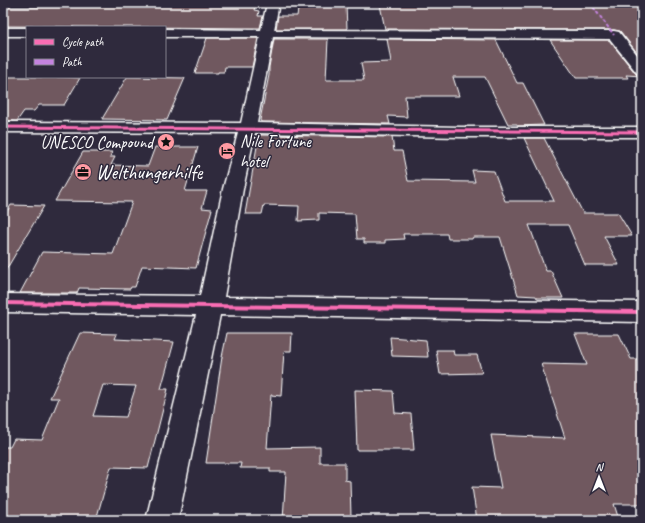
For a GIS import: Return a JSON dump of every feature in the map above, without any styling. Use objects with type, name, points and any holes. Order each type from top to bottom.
[{"type":"street","points":[[162,520],[210,306],[233,189],[248,128],[273,3]]},
{"type":"street","points":[[3,32],[26,32]]},
{"type":"street","points":[[166,33],[614,35],[642,70]]},
{"type":"street","points":[[3,127],[248,128],[461,132],[642,132]]},
{"type":"street","points":[[3,303],[642,312]]},
{"type":"building","points":[[70,3],[256,3],[254,10],[259,11],[258,16],[263,16],[260,28],[166,27],[166,26],[3,26],[3,7],[66,7]]},
{"type":"building","points":[[299,3],[330,3],[330,5],[346,5],[347,29],[276,29],[278,16],[297,16]]},
{"type":"building","points":[[381,3],[520,5],[519,3],[642,3],[642,59],[620,31],[614,30],[385,29],[380,5]]},
{"type":"building","points":[[207,38],[258,38],[252,67],[225,67],[224,72],[195,73]]},
{"type":"building","points":[[274,39],[328,39],[326,80],[364,80],[361,63],[391,62],[387,39],[496,40],[517,83],[523,83],[544,125],[518,126],[517,124],[508,124],[485,77],[453,77],[459,96],[405,96],[407,117],[388,116],[390,124],[261,122],[260,120],[269,75]]},
{"type":"building","points":[[550,40],[609,40],[636,74],[642,76],[626,75],[628,78],[576,78]]},
{"type":"building","points":[[3,77],[80,78],[64,105],[39,105],[34,111],[24,111],[17,121],[3,120]]},
{"type":"building","points":[[126,78],[185,78],[167,120],[102,119]]},
{"type":"building","points":[[259,135],[392,137],[394,151],[402,151],[408,181],[475,182],[472,170],[494,171],[505,201],[554,201],[524,138],[544,138],[583,213],[618,213],[632,236],[604,236],[619,265],[585,265],[568,225],[529,225],[546,271],[551,271],[563,298],[537,298],[536,296],[518,295],[500,237],[448,239],[447,234],[403,234],[404,239],[385,240],[385,243],[364,243],[364,239],[357,239],[355,214],[319,213],[319,220],[298,221],[299,206],[264,205],[262,214],[245,214]]},
{"type":"building","points":[[155,147],[198,147],[185,191],[207,191],[202,208],[212,209],[196,268],[142,266],[135,287],[131,287],[130,289],[79,288],[77,293],[20,293],[42,252],[113,254],[132,202],[55,201],[83,152],[112,152],[110,157],[115,157],[111,165],[148,166]]},
{"type":"building","points":[[11,205],[44,206],[3,275],[3,218]]},
{"type":"building","points":[[80,333],[117,334],[115,339],[174,342],[161,389],[168,389],[148,468],[111,467],[96,520],[3,520],[3,447],[10,447],[14,439],[42,440],[59,398],[50,398]],"holes":[[[103,385],[136,386],[126,417],[93,416]]]},
{"type":"building","points":[[227,333],[292,333],[291,351],[284,351],[281,396],[271,395],[267,448],[320,447],[320,463],[345,463],[345,480],[350,481],[351,517],[322,517],[322,520],[283,520],[286,472],[270,472],[270,468],[240,468],[241,463],[206,463]]},
{"type":"building","points":[[575,334],[619,334],[631,359],[642,359],[642,504],[614,504],[619,520],[477,520],[472,487],[501,488],[491,435],[565,438],[541,364],[587,365]]},
{"type":"building","points":[[390,337],[426,340],[428,357],[392,356]]},
{"type":"building","points":[[436,350],[453,350],[454,355],[477,355],[482,373],[440,374]]},
{"type":"building","points":[[355,390],[393,391],[395,413],[411,414],[414,450],[357,450]]},
{"type":"marked path","points":[[590,3],[614,35]]},
{"type":"cycle path","points":[[3,127],[248,128],[461,132],[642,132]]},
{"type":"cycle path","points":[[3,303],[642,312]]},
{"type":"place","name":"UNESCO Compound","points":[[166,142]]},
{"type":"place","name":"Nile Fortune hotel","points":[[227,151]]},
{"type":"place","name":"Welthungerhilfe","points":[[83,172]]}]
